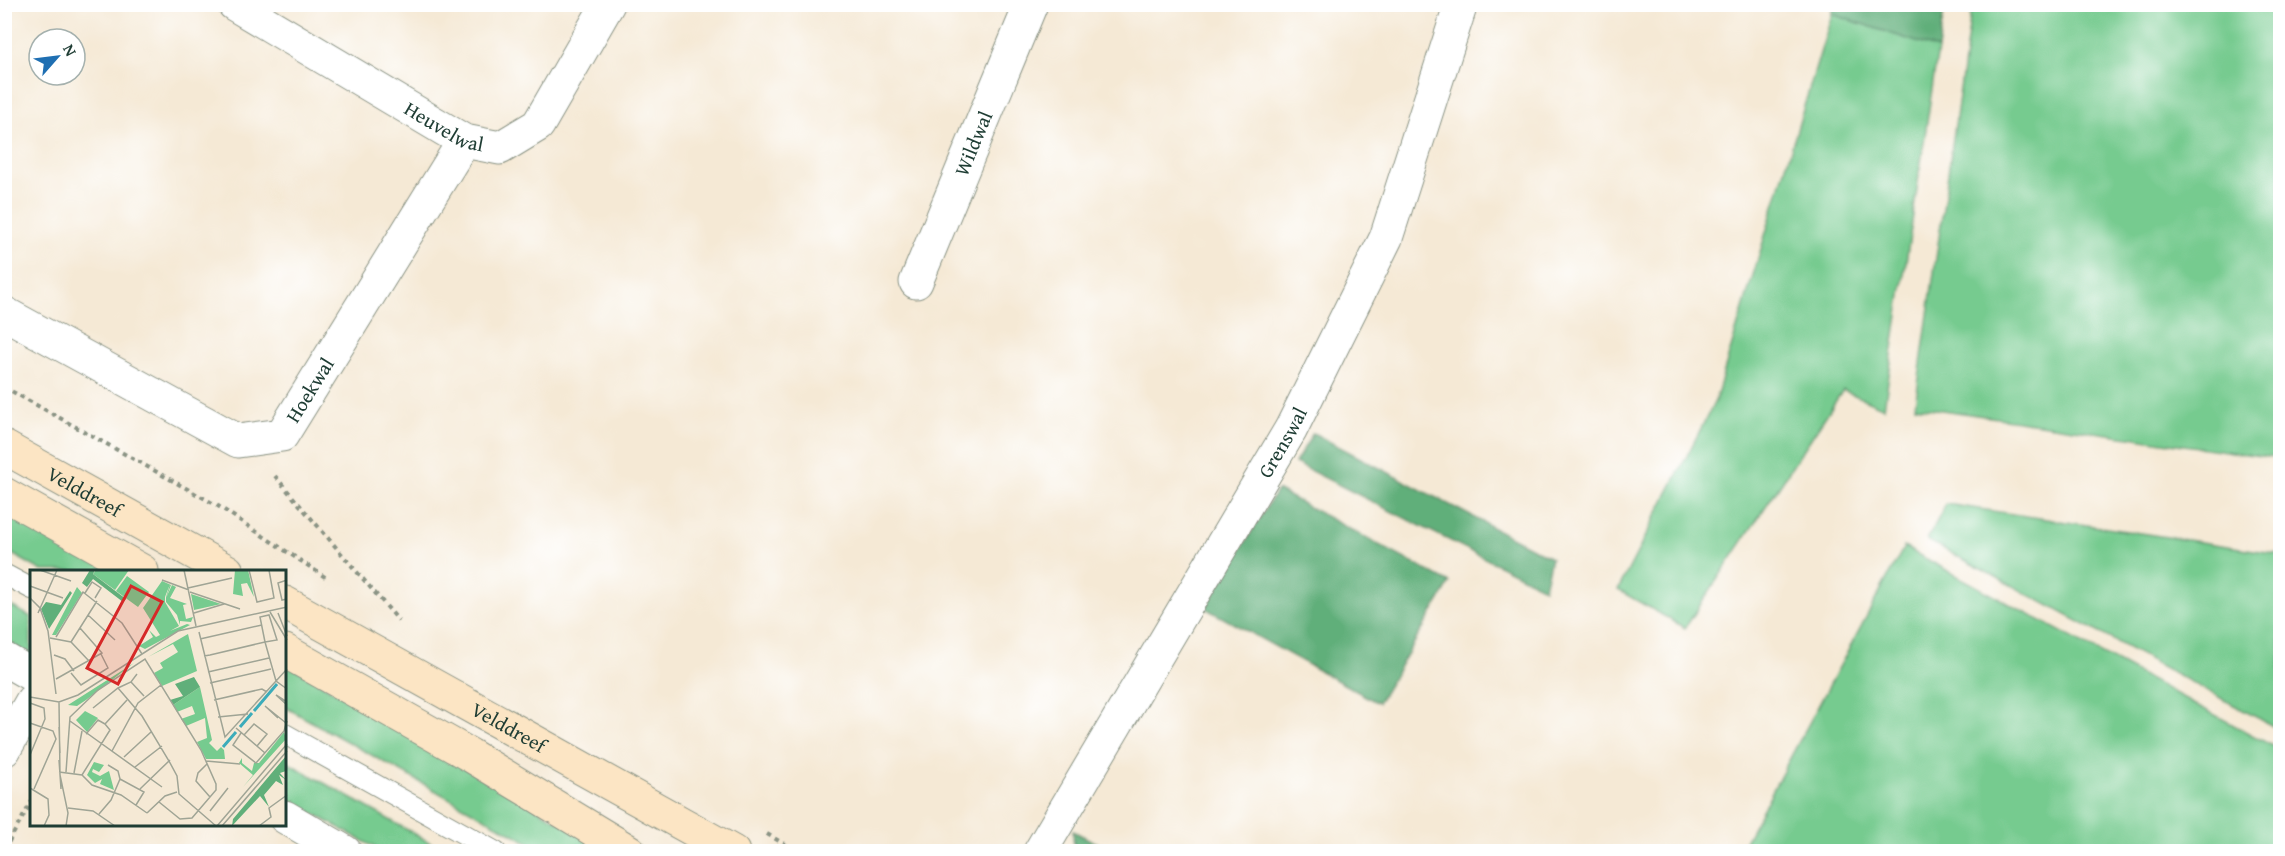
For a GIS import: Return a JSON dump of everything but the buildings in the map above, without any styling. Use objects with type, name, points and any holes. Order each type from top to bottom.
[{"type":"main road","name":"Velddreef","points":[[4,447],[225,570]]},
{"type":"main road","points":[[4,494],[140,570]]},
{"type":"main road","name":"Velddreef","points":[[286,604],[733,852]]},
{"type":"main road","points":[[286,652],[470,754],[630,852]]},
{"type":"street","name":"Heuvelwal","points":[[234,4],[464,141],[500,148],[538,125],[608,4]]},
{"type":"street","name":"Wildwal","points":[[916,282],[1031,4]]},
{"type":"street","name":"Grenswal","points":[[1040,852],[1291,429],[1386,238],[1461,4]]},
{"type":"street","name":"Hoekwal","points":[[4,313],[237,441],[282,435],[464,141]]},
{"type":"street","points":[[4,659],[30,674]]},
{"type":"street","points":[[4,750],[30,704]]},
{"type":"street","points":[[286,819],[345,852]]},
{"type":"lane","points":[[4,574],[30,588]]},
{"type":"lane","points":[[286,735],[496,852]]},
{"type":"path","points":[[282,435],[272,473],[406,628]]},
{"type":"path","points":[[4,850],[30,804]]},
{"type":"green space","points":[[1833,5],[1945,5],[1938,49],[1832,14]]},
{"type":"green space","points":[[1972,5],[2280,5],[2280,459],[1915,406]]},
{"type":"green space","points":[[1832,14],[1938,49],[1884,408],[1843,390],[1685,628],[1618,590],[1715,401]]},
{"type":"green space","points":[[1313,433],[1551,558],[1544,588],[1295,463]]},
{"type":"green space","points":[[1277,490],[1450,583],[1378,703],[1205,608]]},
{"type":"green space","points":[[1946,504],[2280,554],[2280,730],[1927,540]]},
{"type":"green space","points":[[4,506],[119,570],[40,570],[5,550]]},
{"type":"green space","points":[[1904,547],[2280,750],[2280,851],[1740,851]]},
{"type":"green space","points":[[4,602],[30,616],[30,656],[5,642]]},
{"type":"green space","points":[[286,664],[610,851],[544,851],[286,708]]},
{"type":"green space","points":[[286,762],[445,851],[381,851],[286,799]]},
{"type":"green space","points":[[1073,831],[1112,851],[1074,851]]}]
